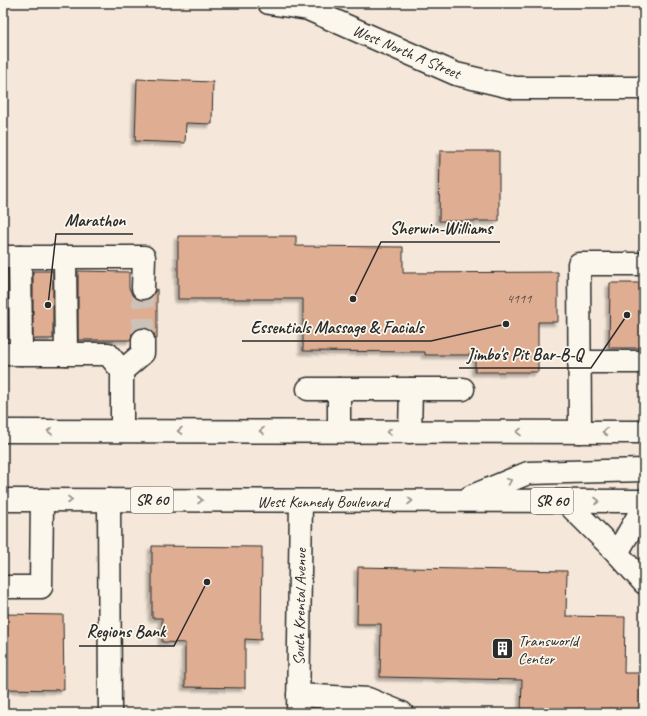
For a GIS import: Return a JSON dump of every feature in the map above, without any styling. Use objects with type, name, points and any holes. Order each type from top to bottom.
[{"type":"main road","name":"West North A Street","points":[[269,3],[308,9],[456,74],[515,88],[644,88]]},
{"type":"main road","points":[[122,431],[122,371],[108,354],[12,354],[12,257],[144,257],[143,288]]},
{"type":"main road","points":[[65,257],[66,354]]},
{"type":"main road","points":[[580,432],[579,264],[644,264]]},
{"type":"main road","points":[[122,371],[143,353],[143,340]]},
{"type":"main road","points":[[579,362],[644,362]]},
{"type":"main road","points":[[308,389],[463,389]]},
{"type":"main road","points":[[339,389],[339,431]]},
{"type":"main road","points":[[410,432],[411,389]]},
{"type":"main road","points":[[3,430],[644,432]]},
{"type":"main road","points":[[460,501],[528,473],[644,470]]},
{"type":"main road","name":"West Kennedy Boulevard","points":[[3,500],[644,501]]},
{"type":"main road","points":[[3,588],[41,587],[42,500]]},
{"type":"main road","points":[[109,500],[110,713]]},
{"type":"main road","name":"South Krental Avenue","points":[[298,704],[301,501]]},
{"type":"main road","points":[[565,501],[644,582]]},
{"type":"main road","points":[[617,553],[644,506]]},
{"type":"main road","points":[[298,704],[368,699],[402,713]]},
{"type":"building","points":[[137,79],[213,82],[212,124],[186,123],[185,143],[135,141]]},
{"type":"building","points":[[440,151],[499,151],[499,221],[439,221]]},
{"type":"building","points":[[178,236],[296,236],[296,246],[403,247],[403,273],[558,272],[558,322],[538,322],[538,372],[475,372],[475,355],[425,355],[425,352],[303,351],[303,299],[178,299]]},
{"type":"building","points":[[3,271],[8,271],[8,339],[3,339]]},
{"type":"building","points":[[33,271],[53,271],[53,339],[33,339]]},
{"type":"building","points":[[78,271],[129,272],[129,288],[136,298],[142,300],[149,299],[157,289],[157,339],[155,339],[154,333],[150,329],[143,328],[137,329],[132,333],[131,340],[78,340]]},
{"type":"building","points":[[610,283],[644,283],[644,348],[609,348]]},
{"type":"building","points":[[152,546],[262,547],[261,640],[245,639],[245,688],[185,687],[185,643],[162,642],[162,618],[152,618]]},
{"type":"building","name":"Transworld Center","points":[[358,567],[567,571],[566,616],[625,617],[624,673],[641,673],[641,713],[521,713],[522,680],[380,677],[381,624],[357,624]]},
{"type":"building","points":[[3,614],[63,615],[64,690],[3,689]]},
{"type":"tunnel","points":[[143,288],[143,340]]},
{"type":"place","name":"Sherwin-Williams","points":[[353,299]]},
{"type":"place","name":"Marathon","points":[[48,305]]},
{"type":"place","name":"Jimbo's Pit Bar-B-Q","points":[[627,315]]},
{"type":"place","name":"Essentials Massage & Facials","points":[[506,324]]},
{"type":"place","name":"Regions Bank","points":[[207,582]]},
{"type":"place","name":"Transworld Center","points":[[503,649]]}]
